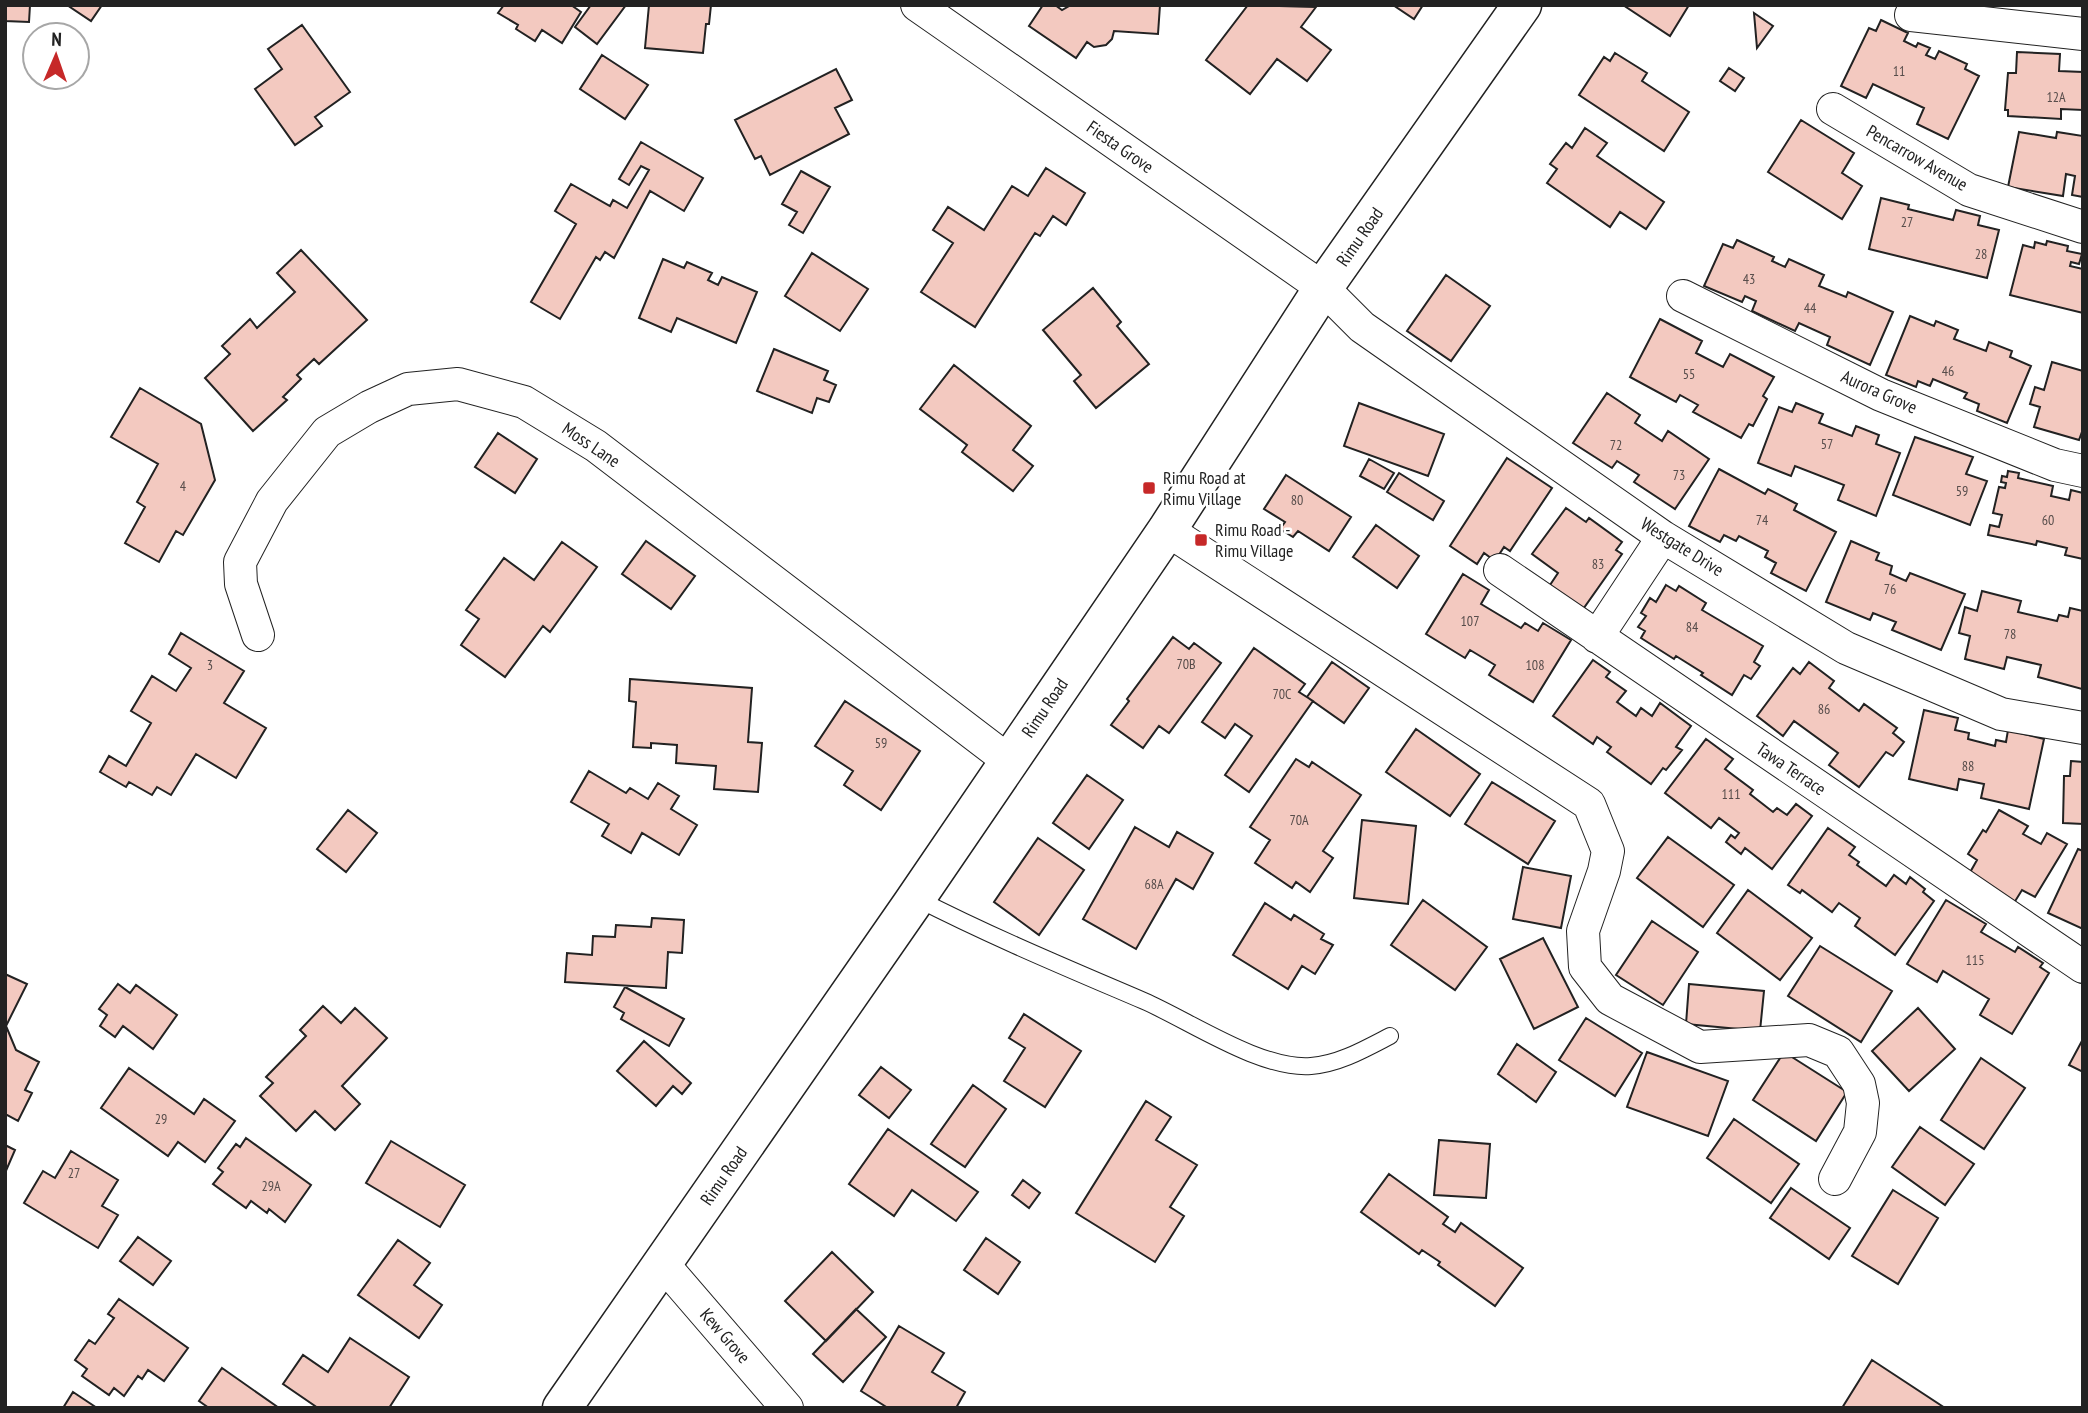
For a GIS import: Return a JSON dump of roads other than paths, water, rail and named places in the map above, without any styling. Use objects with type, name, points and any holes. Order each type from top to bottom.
[{"type":"main road","name":"Rimu Road","points":[[562,1408],[916,898],[1167,530],[1323,288],[1522,5]]},
{"type":"street","name":"Fiesta Grove","points":[[917,5],[1323,288]]},
{"type":"street","points":[[1911,15],[2083,34]]},
{"type":"street","name":"Pencarrow Avenue","points":[[1833,109],[1969,190],[2083,227]]},
{"type":"street","name":"Westgate Drive","points":[[1323,288],[1362,327],[1663,537],[1846,648],[2001,713],[2083,728]]},
{"type":"street","name":"Aurora Grove","points":[[1683,296],[1881,395],[2055,466],[2083,471]]},
{"type":"street","name":"Moss Lane","points":[[258,635],[241,583],[240,562],[272,501],[319,442],[327,432],[369,407],[408,390],[458,384],[524,402],[596,446],[1009,761]]},
{"type":"street","points":[[1167,530],[1589,804],[1608,851],[1604,871],[1583,931],[1585,967],[1609,999],[1700,1047],[1809,1040],[1838,1052],[1859,1084],[1863,1103],[1860,1132],[1835,1179]]},
{"type":"street","points":[[1597,637],[1663,537]]},
{"type":"street","name":"Tawa Terrace","points":[[1500,570],[2083,967]]},
{"type":"street","name":"Kew Grove","points":[[663,1264],[787,1408]]},
{"type":"lane","points":[[916,898],[1047,961],[1181,1018],[1258,1058],[1310,1067],[1351,1057],[1390,1036]]},
{"type":"place","name":"Rimu Road at Rimu Village","points":[[1149,488]]},
{"type":"place","name":"Rimu Road - Rimu Village","points":[[1201,540]]}]
